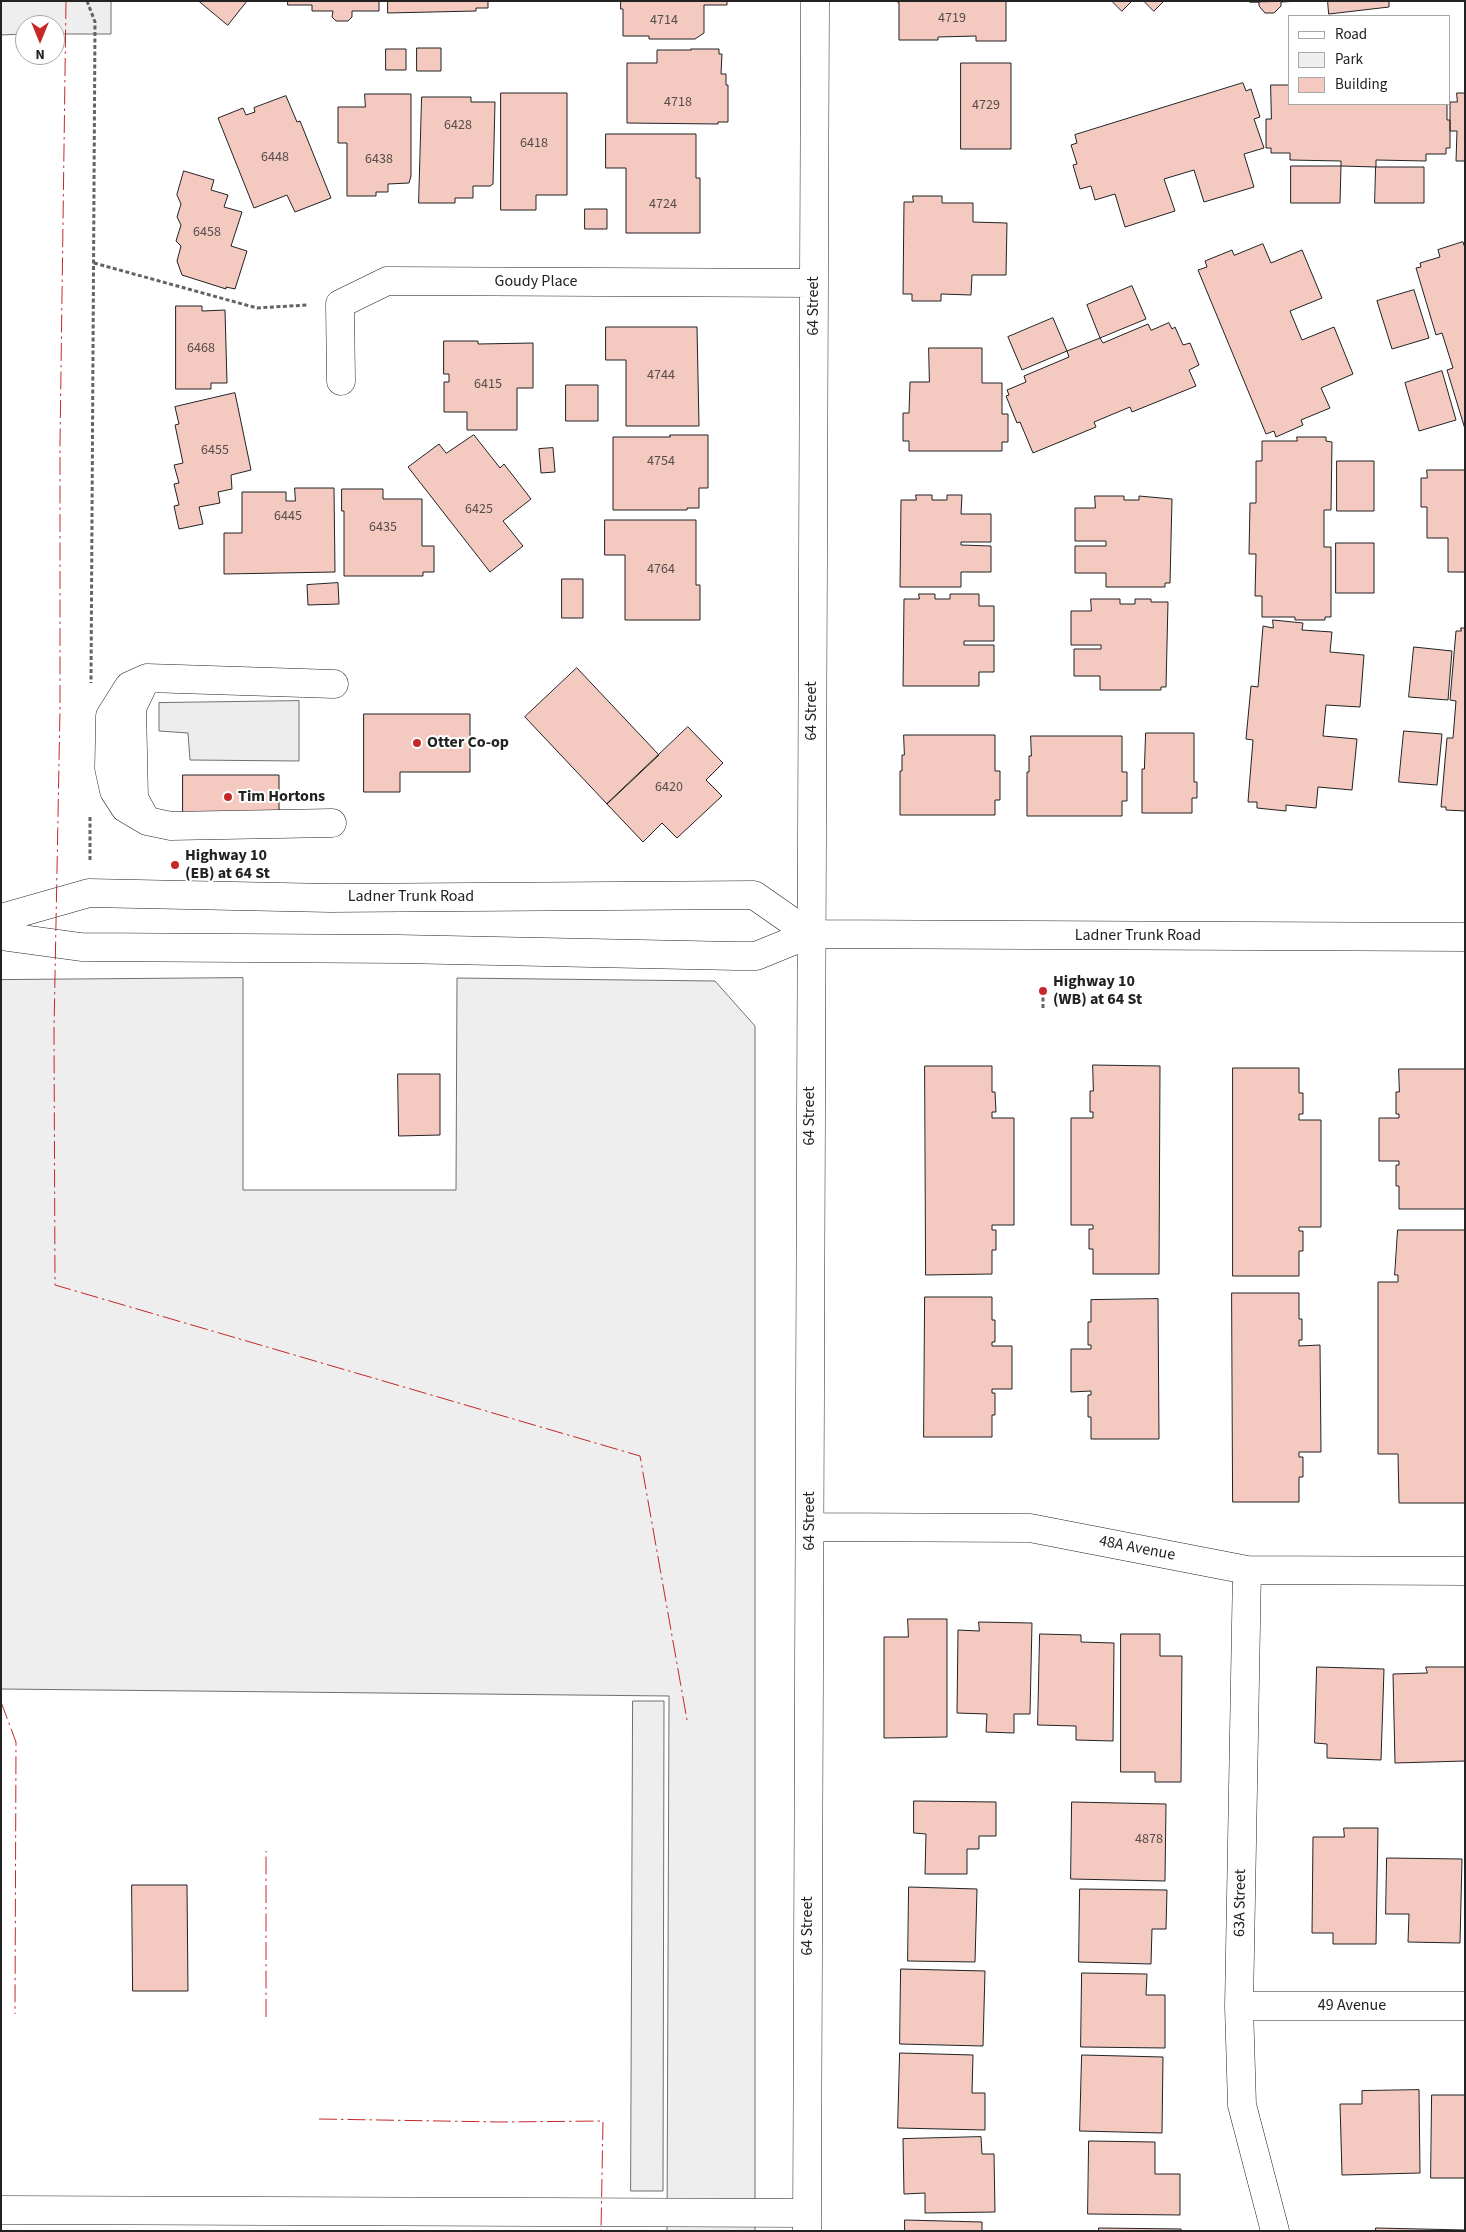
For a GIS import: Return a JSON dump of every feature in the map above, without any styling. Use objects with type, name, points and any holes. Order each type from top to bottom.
[{"type":"street","name":"64 Street","points":[[807,2222],[810,934],[815,1]]},
{"type":"street","name":"Goudy Place","points":[[340,304],[387,281],[814,283]]},
{"type":"street","points":[[340,304],[341,380]]},
{"type":"street","points":[[332,823],[170,826],[147,821],[125,808],[114,791],[109,768],[110,716],[129,686],[147,678],[334,684]]},
{"type":"street","name":"Ladner Trunk Road","points":[[1,918],[90,893],[330,898],[754,895],[810,934]]},
{"type":"street","name":"Ladner Trunk Road","points":[[1,936],[81,947],[399,949],[756,956],[810,934],[1465,937]]},
{"type":"street","name":"48A Avenue","points":[[810,1527],[1030,1528],[1247,1570],[1465,1571]]},
{"type":"street","name":"63A Street","points":[[1247,1570],[1239,2006],[1242,2105],[1275,2231]]},
{"type":"street","name":"49 Avenue","points":[[1239,2006],[1465,2006]]},
{"type":"street","points":[[1,2210],[807,2222]]},
{"type":"path","points":[[87,1],[96,22],[91,688]]},
{"type":"path","points":[[94,263],[257,308],[340,304]]},
{"type":"path","points":[[90,807],[90,893]]},
{"type":"path","points":[[1043,991],[1043,1010]]},
{"type":"green space","points":[[1,1],[111,1],[111,34],[65,34],[65,15],[15,15],[15,34],[1,35]]},
{"type":"green space","points":[[243,978],[243,1190],[456,1190],[457,978],[715,981],[755,1026],[755,2231],[667,2231],[669,1696],[1,1689],[1,980]]},
{"type":"green space","points":[[633,1701],[664,1701],[663,2191],[631,2191]]},
{"type":"shaded area","points":[[299,701],[299,761],[190,760],[188,733],[159,731],[159,703]]},
{"type":"building","points":[[199,1],[247,1],[228,25]]},
{"type":"building","points":[[288,1],[379,1],[379,11],[352,11],[352,17],[348,21],[336,21],[332,17],[333,11],[312,11],[312,5],[288,5]]},
{"type":"building","points":[[388,1],[488,1],[488,8],[476,8],[476,11],[388,13]]},
{"type":"building","points":[[621,1],[727,1],[727,5],[704,5],[704,33],[695,39],[649,39],[649,36],[623,36],[623,9],[621,9]]},
{"type":"building","points":[[896,1],[1006,1],[1006,41],[976,41],[976,36],[938,37],[938,40],[899,40],[899,3]]},
{"type":"building","points":[[1112,1],[1132,1],[1122,11]]},
{"type":"building","points":[[1144,1],[1164,1],[1154,11]]},
{"type":"building","points":[[1300,1],[1281,2],[1281,6],[1274,13],[1265,13],[1259,6],[1259,2],[1250,2]]},
{"type":"building","points":[[1328,1],[1389,1],[1389,7],[1329,14]]},
{"type":"building","points":[[417,48],[441,48],[441,71],[417,71]]},
{"type":"building","points":[[386,49],[406,49],[406,70],[386,70]]},
{"type":"building","points":[[719,49],[719,54],[722,54],[721,74],[726,74],[726,85],[728,85],[728,122],[718,122],[718,124],[627,123],[627,63],[657,63],[657,50]]},
{"type":"building","points":[[961,63],[1011,63],[1011,149],[961,149]]},
{"type":"building","points":[[1243,83],[1246,91],[1251,89],[1260,117],[1254,119],[1264,148],[1244,154],[1254,187],[1204,202],[1194,170],[1164,179],[1175,211],[1125,227],[1115,194],[1095,200],[1091,186],[1080,189],[1073,165],[1077,164],[1071,145],[1077,143],[1075,135]]},
{"type":"building","points":[[1271,85],[1288,85],[1288,105],[1447,105],[1447,120],[1450,120],[1450,148],[1446,148],[1446,154],[1426,154],[1426,161],[1376,160],[1376,167],[1341,166],[1341,161],[1290,160],[1290,153],[1271,153],[1271,148],[1266,148],[1266,119],[1271,119]]},
{"type":"building","points":[[501,93],[567,93],[567,195],[536,195],[536,210],[501,210]]},
{"type":"building","points":[[1457,93],[1465,93],[1465,161],[1456,161],[1457,131],[1450,131],[1450,105],[1451,102],[1457,102]]},
{"type":"building","points":[[365,94],[411,94],[411,176],[409,183],[388,184],[388,192],[376,192],[376,196],[347,196],[347,143],[338,143],[338,107],[365,107]]},
{"type":"building","points":[[286,96],[297,122],[300,121],[331,198],[295,212],[287,195],[254,208],[218,118],[243,108],[246,115],[255,112],[254,108]]},
{"type":"building","points":[[422,97],[471,97],[471,102],[495,102],[493,184],[490,186],[473,186],[473,198],[455,198],[455,203],[419,203]]},
{"type":"building","points":[[606,134],[696,134],[696,178],[700,178],[700,233],[626,233],[626,168],[606,168]]},
{"type":"building","points":[[1291,166],[1341,166],[1340,203],[1291,203]]},
{"type":"building","points":[[1376,167],[1424,167],[1424,203],[1375,203]]},
{"type":"building","points":[[184,171],[214,180],[211,190],[228,195],[224,207],[242,212],[231,246],[247,251],[235,289],[226,287],[226,289],[182,275],[177,261],[181,246],[176,241],[181,225],[177,217],[181,204],[177,195]]},
{"type":"building","points":[[913,196],[942,196],[942,203],[973,203],[973,222],[1007,223],[1006,275],[972,275],[971,295],[941,294],[941,301],[912,301],[912,294],[903,294],[904,202],[913,202]]},
{"type":"building","points":[[585,209],[607,209],[607,229],[585,229]]},
{"type":"building","points":[[1463,242],[1465,248],[1465,429],[1447,370],[1453,368],[1442,333],[1436,335],[1416,268],[1421,267],[1420,263],[1440,257],[1438,250]]},
{"type":"building","points":[[1263,244],[1271,263],[1302,250],[1322,298],[1290,311],[1302,340],[1334,327],[1353,374],[1321,388],[1330,408],[1301,420],[1303,425],[1276,437],[1274,431],[1266,434],[1198,270],[1207,267],[1205,261],[1232,250],[1234,255]]},
{"type":"building","points":[[1132,286],[1146,319],[1100,338],[1087,305]]},
{"type":"building","points":[[1414,290],[1429,338],[1392,349],[1377,301]]},
{"type":"building","points":[[176,306],[202,306],[202,311],[225,310],[227,383],[211,383],[211,389],[176,389]]},
{"type":"building","points":[[1053,318],[1067,351],[1022,370],[1008,337]]},
{"type":"building","points":[[1169,323],[1172,329],[1175,327],[1183,345],[1190,343],[1199,365],[1189,370],[1196,386],[1132,412],[1130,407],[1094,422],[1096,427],[1033,453],[1020,422],[1017,423],[1006,396],[1009,395],[1007,390],[1026,382],[1024,376],[1069,357],[1067,351],[1100,338],[1103,343],[1148,324],[1151,330]]},
{"type":"building","points":[[606,327],[697,327],[699,426],[626,426],[626,360],[606,360]]},
{"type":"building","points":[[444,341],[478,341],[478,344],[533,343],[533,388],[517,388],[517,430],[467,430],[467,412],[444,412],[444,382],[449,382],[449,374],[444,374]]},
{"type":"building","points":[[929,348],[982,348],[982,383],[1002,383],[1002,414],[1008,414],[1008,442],[1002,442],[1002,451],[909,451],[909,441],[903,441],[903,413],[909,413],[910,382],[929,382]]},
{"type":"building","points":[[1442,371],[1456,420],[1419,431],[1405,383]]},
{"type":"building","points":[[566,385],[598,385],[598,421],[566,421]]},
{"type":"building","points":[[235,393],[251,470],[231,475],[232,489],[218,492],[220,503],[199,507],[203,524],[179,529],[174,506],[179,505],[174,484],[179,483],[174,465],[183,463],[175,425],[179,424],[175,407]]},
{"type":"building","points":[[474,435],[500,468],[504,464],[531,499],[503,521],[523,546],[490,572],[408,467],[439,444],[446,453]]},
{"type":"building","points":[[670,435],[708,435],[708,488],[699,488],[699,508],[687,508],[687,510],[613,510],[613,437],[670,437]]},
{"type":"building","points":[[1297,437],[1326,437],[1326,441],[1332,442],[1331,510],[1324,510],[1324,547],[1331,547],[1331,617],[1325,617],[1325,620],[1295,620],[1295,617],[1262,617],[1262,596],[1255,596],[1256,554],[1249,554],[1250,503],[1256,503],[1256,461],[1262,461],[1262,441],[1297,441]]},
{"type":"building","points":[[553,448],[555,472],[541,473],[539,449]]},
{"type":"building","points":[[1337,461],[1374,461],[1374,511],[1337,511]]},
{"type":"building","points":[[1427,470],[1465,470],[1465,572],[1448,572],[1448,538],[1427,538],[1427,507],[1421,507],[1421,478],[1427,478]]},
{"type":"building","points":[[295,488],[334,488],[335,572],[224,574],[224,533],[242,533],[242,492],[286,492],[286,501],[295,501]]},
{"type":"building","points":[[342,489],[383,489],[383,499],[422,499],[422,546],[434,546],[434,572],[423,572],[423,576],[344,576]]},
{"type":"building","points":[[916,495],[932,495],[932,500],[947,500],[947,495],[962,495],[961,514],[991,514],[991,542],[961,542],[961,545],[991,546],[991,572],[961,572],[961,587],[900,587],[901,500],[916,500]]},
{"type":"building","points":[[1095,496],[1124,496],[1124,500],[1139,500],[1139,496],[1172,499],[1170,583],[1165,583],[1165,587],[1106,587],[1106,573],[1075,573],[1075,546],[1106,546],[1106,541],[1075,541],[1075,508],[1095,508]]},
{"type":"building","points":[[605,520],[696,520],[696,585],[700,585],[700,620],[625,620],[625,555],[605,555]]},
{"type":"building","points":[[1336,543],[1374,543],[1374,593],[1336,593]]},
{"type":"building","points":[[562,579],[583,579],[583,618],[562,618]]},
{"type":"building","points":[[338,583],[339,604],[308,605],[307,585]]},
{"type":"building","points":[[919,594],[935,594],[935,599],[950,599],[950,594],[979,594],[979,606],[994,606],[994,641],[964,641],[964,645],[994,645],[994,672],[979,672],[979,686],[903,686],[904,599],[919,599]]},
{"type":"building","points":[[1091,599],[1120,599],[1120,604],[1135,604],[1135,599],[1151,599],[1151,602],[1168,602],[1166,687],[1161,687],[1161,690],[1100,690],[1100,676],[1074,676],[1074,649],[1101,649],[1101,645],[1071,645],[1071,611],[1091,611]]},
{"type":"building","points":[[1273,620],[1303,623],[1302,630],[1332,632],[1330,652],[1364,655],[1360,707],[1326,705],[1323,736],[1357,739],[1352,790],[1318,787],[1316,808],[1286,805],[1286,811],[1257,808],[1257,802],[1248,802],[1253,740],[1246,739],[1251,686],[1258,687],[1263,626],[1273,628]]},
{"type":"building","points":[[1461,628],[1465,628],[1465,811],[1446,810],[1446,807],[1441,807],[1447,738],[1453,738],[1456,701],[1450,700],[1456,631],[1461,631]]},
{"type":"building","points":[[1414,647],[1452,651],[1448,700],[1409,697]]},
{"type":"building","points":[[577,668],[659,755],[607,804],[525,717]]},
{"type":"building","name":"Otter Co-op","points":[[364,714],[470,714],[470,772],[400,772],[400,792],[364,792]]},
{"type":"building","points":[[688,727],[723,763],[706,780],[722,796],[677,838],[662,823],[643,842],[607,804]]},
{"type":"building","points":[[1404,731],[1442,734],[1437,785],[1399,782]]},
{"type":"building","points":[[1146,733],[1194,733],[1194,782],[1197,782],[1197,798],[1192,798],[1192,813],[1142,813],[1142,769],[1144,769]]},
{"type":"building","points":[[904,735],[995,735],[995,771],[1000,771],[1000,800],[995,800],[995,815],[900,815],[900,771],[902,771],[902,755],[904,755]]},
{"type":"building","points":[[1031,736],[1122,736],[1122,772],[1127,772],[1127,801],[1122,801],[1122,816],[1027,816],[1027,772],[1029,772],[1029,756],[1031,756]]},
{"type":"building","points":[[183,775],[279,775],[279,819],[183,819]]},
{"type":"building","points":[[1093,1065],[1160,1066],[1159,1274],[1093,1274],[1093,1249],[1089,1249],[1089,1229],[1093,1229],[1093,1225],[1071,1225],[1071,1118],[1093,1118],[1093,1112],[1090,1112],[1090,1091],[1093,1091]]},
{"type":"building","points":[[925,1066],[992,1066],[992,1092],[995,1092],[996,1112],[992,1112],[992,1118],[1014,1118],[1014,1225],[992,1225],[992,1230],[996,1230],[996,1250],[992,1250],[992,1274],[926,1275]]},
{"type":"building","points":[[1233,1068],[1299,1068],[1299,1093],[1303,1093],[1303,1114],[1299,1114],[1299,1120],[1321,1120],[1321,1227],[1299,1227],[1299,1231],[1303,1231],[1303,1251],[1299,1251],[1299,1276],[1233,1276]]},
{"type":"building","points":[[1399,1069],[1465,1069],[1465,1209],[1399,1209],[1399,1186],[1396,1186],[1396,1165],[1399,1165],[1399,1161],[1379,1161],[1379,1118],[1399,1118],[1399,1114],[1396,1114],[1396,1092],[1399,1092]]},
{"type":"building","points":[[398,1074],[440,1074],[440,1135],[399,1136]]},
{"type":"building","points":[[1398,1230],[1465,1230],[1465,1503],[1399,1503],[1398,1454],[1378,1454],[1378,1282],[1398,1282],[1398,1275],[1395,1275]]},
{"type":"building","points":[[1232,1293],[1299,1293],[1299,1319],[1302,1319],[1302,1340],[1299,1340],[1299,1346],[1320,1345],[1321,1452],[1299,1452],[1299,1457],[1303,1457],[1303,1477],[1299,1477],[1299,1502],[1233,1502]]},
{"type":"building","points":[[925,1297],[992,1297],[992,1320],[995,1320],[995,1342],[992,1342],[992,1346],[1012,1346],[1012,1389],[992,1389],[992,1393],[995,1393],[995,1415],[992,1415],[992,1437],[924,1437]]},
{"type":"building","points":[[1158,1299],[1159,1439],[1091,1439],[1088,1395],[1091,1395],[1091,1391],[1071,1392],[1071,1349],[1091,1349],[1091,1345],[1088,1345],[1088,1322],[1091,1322],[1091,1300]]},
{"type":"building","points":[[908,1619],[947,1619],[947,1737],[884,1738],[884,1637],[908,1637]]},
{"type":"building","points":[[979,1622],[1032,1623],[1030,1714],[1014,1714],[1014,1733],[986,1732],[987,1714],[957,1713],[958,1630],[979,1631]]},
{"type":"building","points":[[1040,1634],[1081,1635],[1081,1642],[1114,1643],[1113,1741],[1076,1740],[1076,1726],[1038,1725]]},
{"type":"building","points":[[1121,1634],[1160,1634],[1160,1656],[1182,1656],[1181,1782],[1155,1782],[1155,1772],[1121,1772]]},
{"type":"building","points":[[1317,1667],[1384,1669],[1381,1760],[1327,1758],[1327,1744],[1315,1743]]},
{"type":"building","points":[[1426,1667],[1465,1667],[1465,1761],[1395,1763],[1393,1674],[1427,1673]]},
{"type":"building","points":[[914,1801],[996,1802],[996,1836],[979,1836],[979,1849],[967,1849],[967,1874],[925,1874],[926,1834],[914,1833]]},
{"type":"building","points":[[1072,1802],[1166,1804],[1165,1881],[1071,1879]]},
{"type":"building","points":[[1344,1828],[1378,1828],[1376,1944],[1333,1944],[1333,1933],[1312,1933],[1313,1837],[1344,1837]]},
{"type":"building","points":[[1387,1858],[1462,1859],[1460,1943],[1408,1942],[1409,1914],[1386,1914]]},
{"type":"building","points":[[132,1885],[187,1885],[188,1991],[133,1991]]},
{"type":"building","points":[[909,1887],[977,1889],[975,1962],[908,1961]]},
{"type":"building","points":[[1080,1889],[1167,1890],[1166,1929],[1152,1929],[1151,1964],[1079,1962]]},
{"type":"building","points":[[901,1969],[985,1971],[983,2046],[900,2044]]},
{"type":"building","points":[[1082,1973],[1147,1974],[1146,1995],[1165,1995],[1165,2048],[1081,2047]]},
{"type":"building","points":[[900,2053],[973,2055],[972,2093],[985,2093],[985,2130],[898,2128]]},
{"type":"building","points":[[1082,2055],[1163,2057],[1162,2133],[1080,2131]]},
{"type":"building","points":[[1419,2090],[1420,2173],[1342,2175],[1340,2104],[1362,2104],[1362,2091]]},
{"type":"building","points":[[1432,2095],[1465,2095],[1465,2178],[1431,2178]]},
{"type":"building","points":[[981,2137],[982,2154],[994,2154],[995,2212],[925,2213],[925,2193],[904,2194],[903,2139]]},
{"type":"building","points":[[1089,2141],[1155,2142],[1155,2174],[1180,2174],[1180,2215],[1088,2214]]},
{"type":"building","points":[[905,2220],[982,2222],[982,2231],[905,2231]]},
{"type":"building","points":[[1099,2228],[1181,2229],[1181,2231],[1099,2231]]},
{"type":"building","points":[[1376,2228],[1465,2230],[1465,2231],[1376,2231]]},
{"type":"power","points":[[66,1],[60,444],[60,709],[54,1030],[55,1285],[640,1456],[687,1720]]},
{"type":"power","points":[[1,1702],[16,1742],[15,2014]]},
{"type":"power","points":[[266,1851],[266,2017]]},
{"type":"power","points":[[319,2119],[501,2122],[603,2121],[601,2231]]},
{"type":"place","name":"Otter Co-op","points":[[417,743]]},
{"type":"place","name":"Tim Hortons","points":[[228,797]]},
{"type":"place","name":"Highway 10 (EB) at 64 St","points":[[175,865]]},
{"type":"place","name":"Highway 10 (WB) at 64 St","points":[[1043,991]]}]
